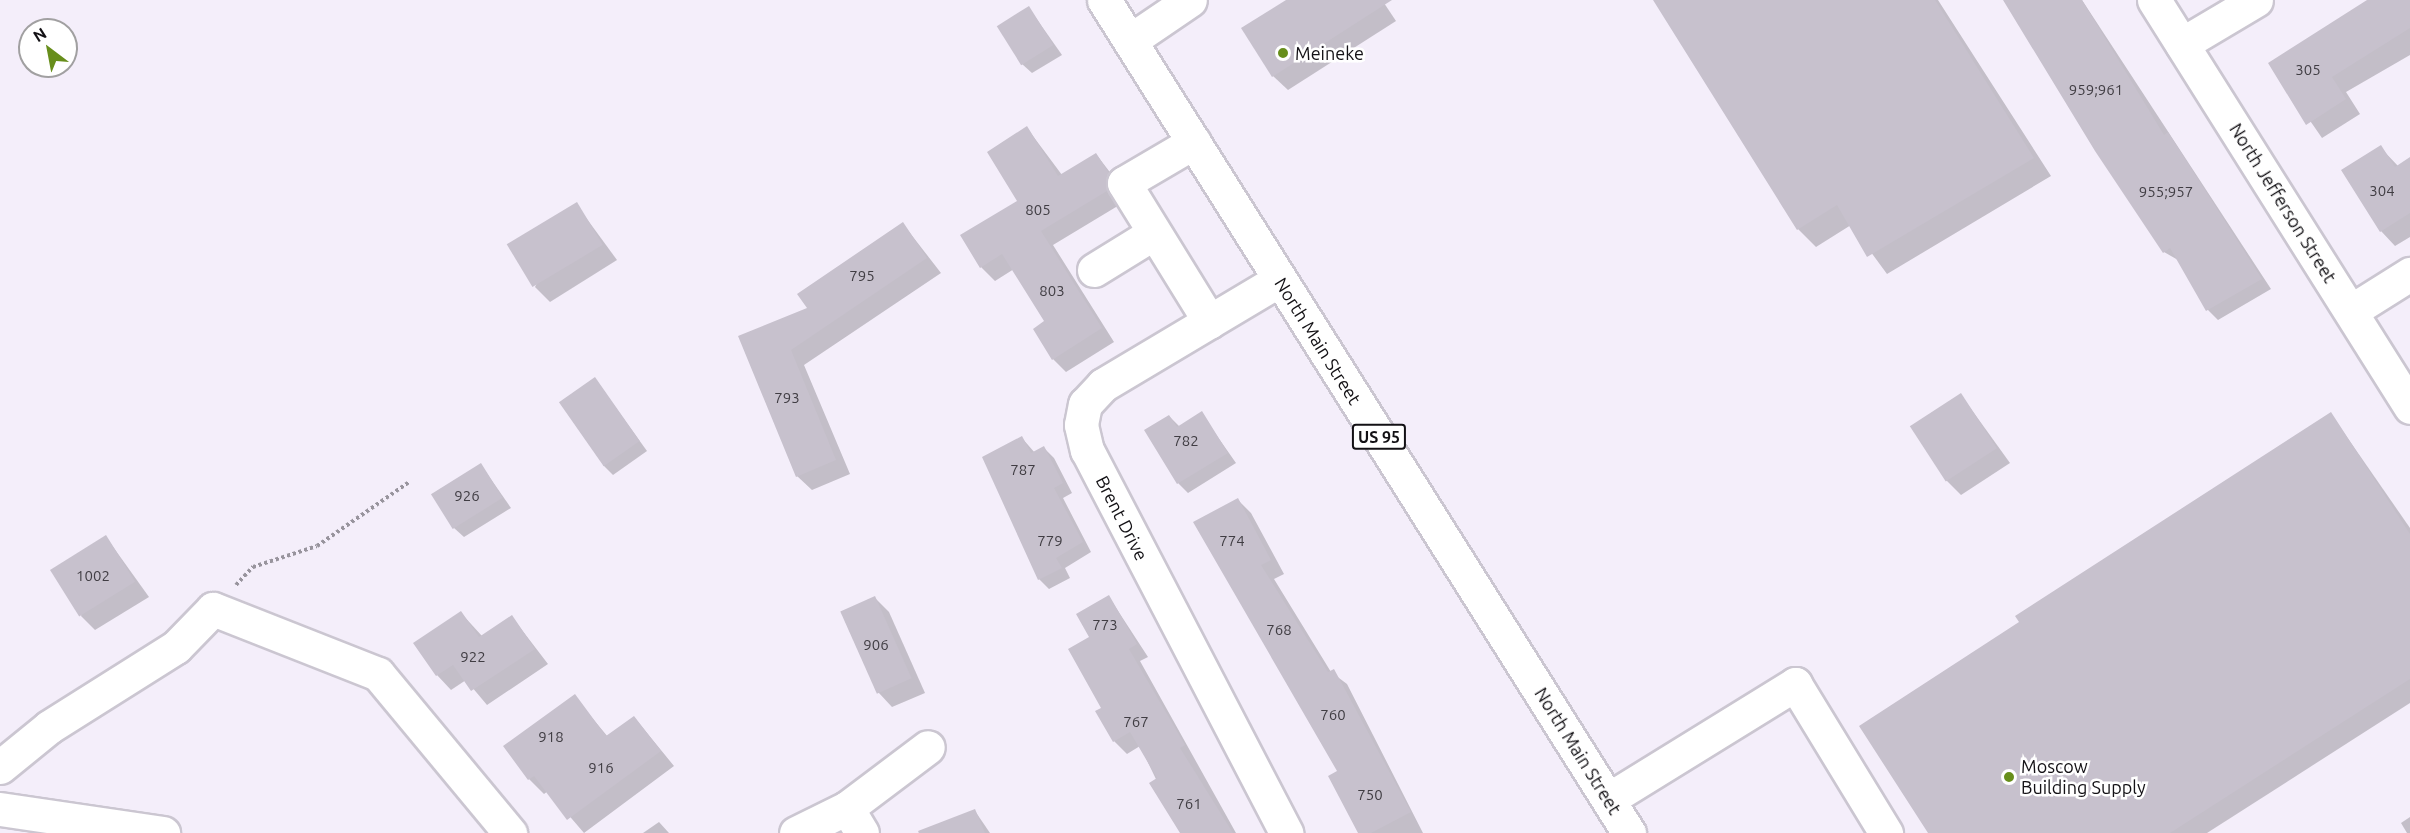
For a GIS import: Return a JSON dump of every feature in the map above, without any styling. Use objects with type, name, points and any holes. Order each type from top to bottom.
[{"type":"main road","name":"North Main Street","points":[[1104,0],[1629,833]]},
{"type":"main road","points":[[1131,40],[1190,0]]},
{"type":"main road","name":"North Jefferson Street","points":[[2154,0],[2410,407]]},
{"type":"main road","points":[[2182,44],[2256,0]]},
{"type":"main road","points":[[1194,142],[1124,183],[1210,322]]},
{"type":"main road","points":[[1094,270],[1154,233]]},
{"type":"main road","points":[[2350,311],[2410,274]]},
{"type":"main road","name":"Brent Drive","points":[[1279,280],[1103,385],[1085,404],[1081,425],[1087,450],[1286,833]]},
{"type":"main road","points":[[0,767],[50,727],[176,647],[213,609],[378,674],[510,833]]},
{"type":"main road","points":[[1609,799],[1795,684],[1886,833]]},
{"type":"main road","points":[[796,833],[855,820],[927,747]]},
{"type":"main road","points":[[0,809],[163,833]]},
{"type":"path","points":[[213,609],[253,567],[318,546],[409,482]]},
{"type":"building","name":"Meineke","points":[[1286,0],[1392,0],[1272,77],[1241,28]]},
{"type":"building","points":[[1653,0],[1935,0],[2034,158],[1867,257],[1837,205],[1797,230]]},
{"type":"building","points":[[2003,0],[2082,0],[2164,135],[2168,132],[2262,279],[2206,311],[2170,248],[2163,253],[2095,151]]},
{"type":"building","points":[[2367,0],[2410,0],[2410,28],[2332,77],[2346,99],[2306,125],[2268,63]]},
{"type":"building","points":[[1029,6],[1053,45],[1021,65],[997,26]]},
{"type":"building","points":[[1027,126],[1058,176],[1096,153],[1109,173],[1107,191],[1041,231],[1102,328],[1052,360],[1033,329],[1044,321],[1002,254],[980,268],[960,235],[1017,201],[987,152]]},
{"type":"building","points":[[2381,145],[2395,167],[2410,157],[2410,213],[2380,232],[2341,170]]},
{"type":"building","points":[[577,202],[603,245],[532,287],[507,244]]},
{"type":"building","points":[[903,222],[927,258],[791,350],[836,460],[796,477],[738,336],[807,308],[797,294]]},
{"type":"building","points":[[595,377],[640,441],[604,466],[559,402]]},
{"type":"building","points":[[1961,393],[1997,448],[1946,482],[1910,426]]},
{"type":"building","points":[[1202,411],[1228,453],[1177,484],[1144,430],[1169,415],[1177,427]]},
{"type":"building","points":[[2331,412],[2410,534],[2410,679],[2170,833],[1928,833],[1859,726],[2019,622],[2015,616]]},
{"type":"building","points":[[1022,436],[1031,453],[1044,446],[1063,483],[1054,488],[1083,542],[1056,558],[1062,568],[1038,580],[982,457]]},
{"type":"building","points":[[481,463],[503,498],[453,529],[431,494]]},
{"type":"building","points":[[1238,498],[1271,560],[1261,565],[1328,672],[1334,669],[1411,812],[1371,833],[1358,833],[1328,776],[1337,771],[1193,522]]},
{"type":"building","points":[[106,535],[135,582],[79,617],[50,570]]},
{"type":"building","points":[[1109,595],[1137,644],[1129,649],[1185,745],[1180,748],[1233,833],[1180,833],[1149,783],[1157,778],[1130,732],[1113,742],[1095,711],[1101,708],[1068,649],[1089,637],[1076,614]]},
{"type":"building","points":[[875,596],[912,678],[877,694],[840,611]]},
{"type":"building","points":[[461,611],[479,637],[512,615],[535,649],[471,691],[453,665],[436,676],[413,643]]},
{"type":"building","points":[[575,694],[606,736],[634,716],[661,751],[567,820],[534,776],[528,780],[503,746]]},
{"type":"building","points":[[975,809],[985,833],[919,833],[918,831]]},
{"type":"place","name":"Meineke","points":[[1283,53]]},
{"type":"place","name":"Moscow Building Supply","points":[[2009,777]]}]
